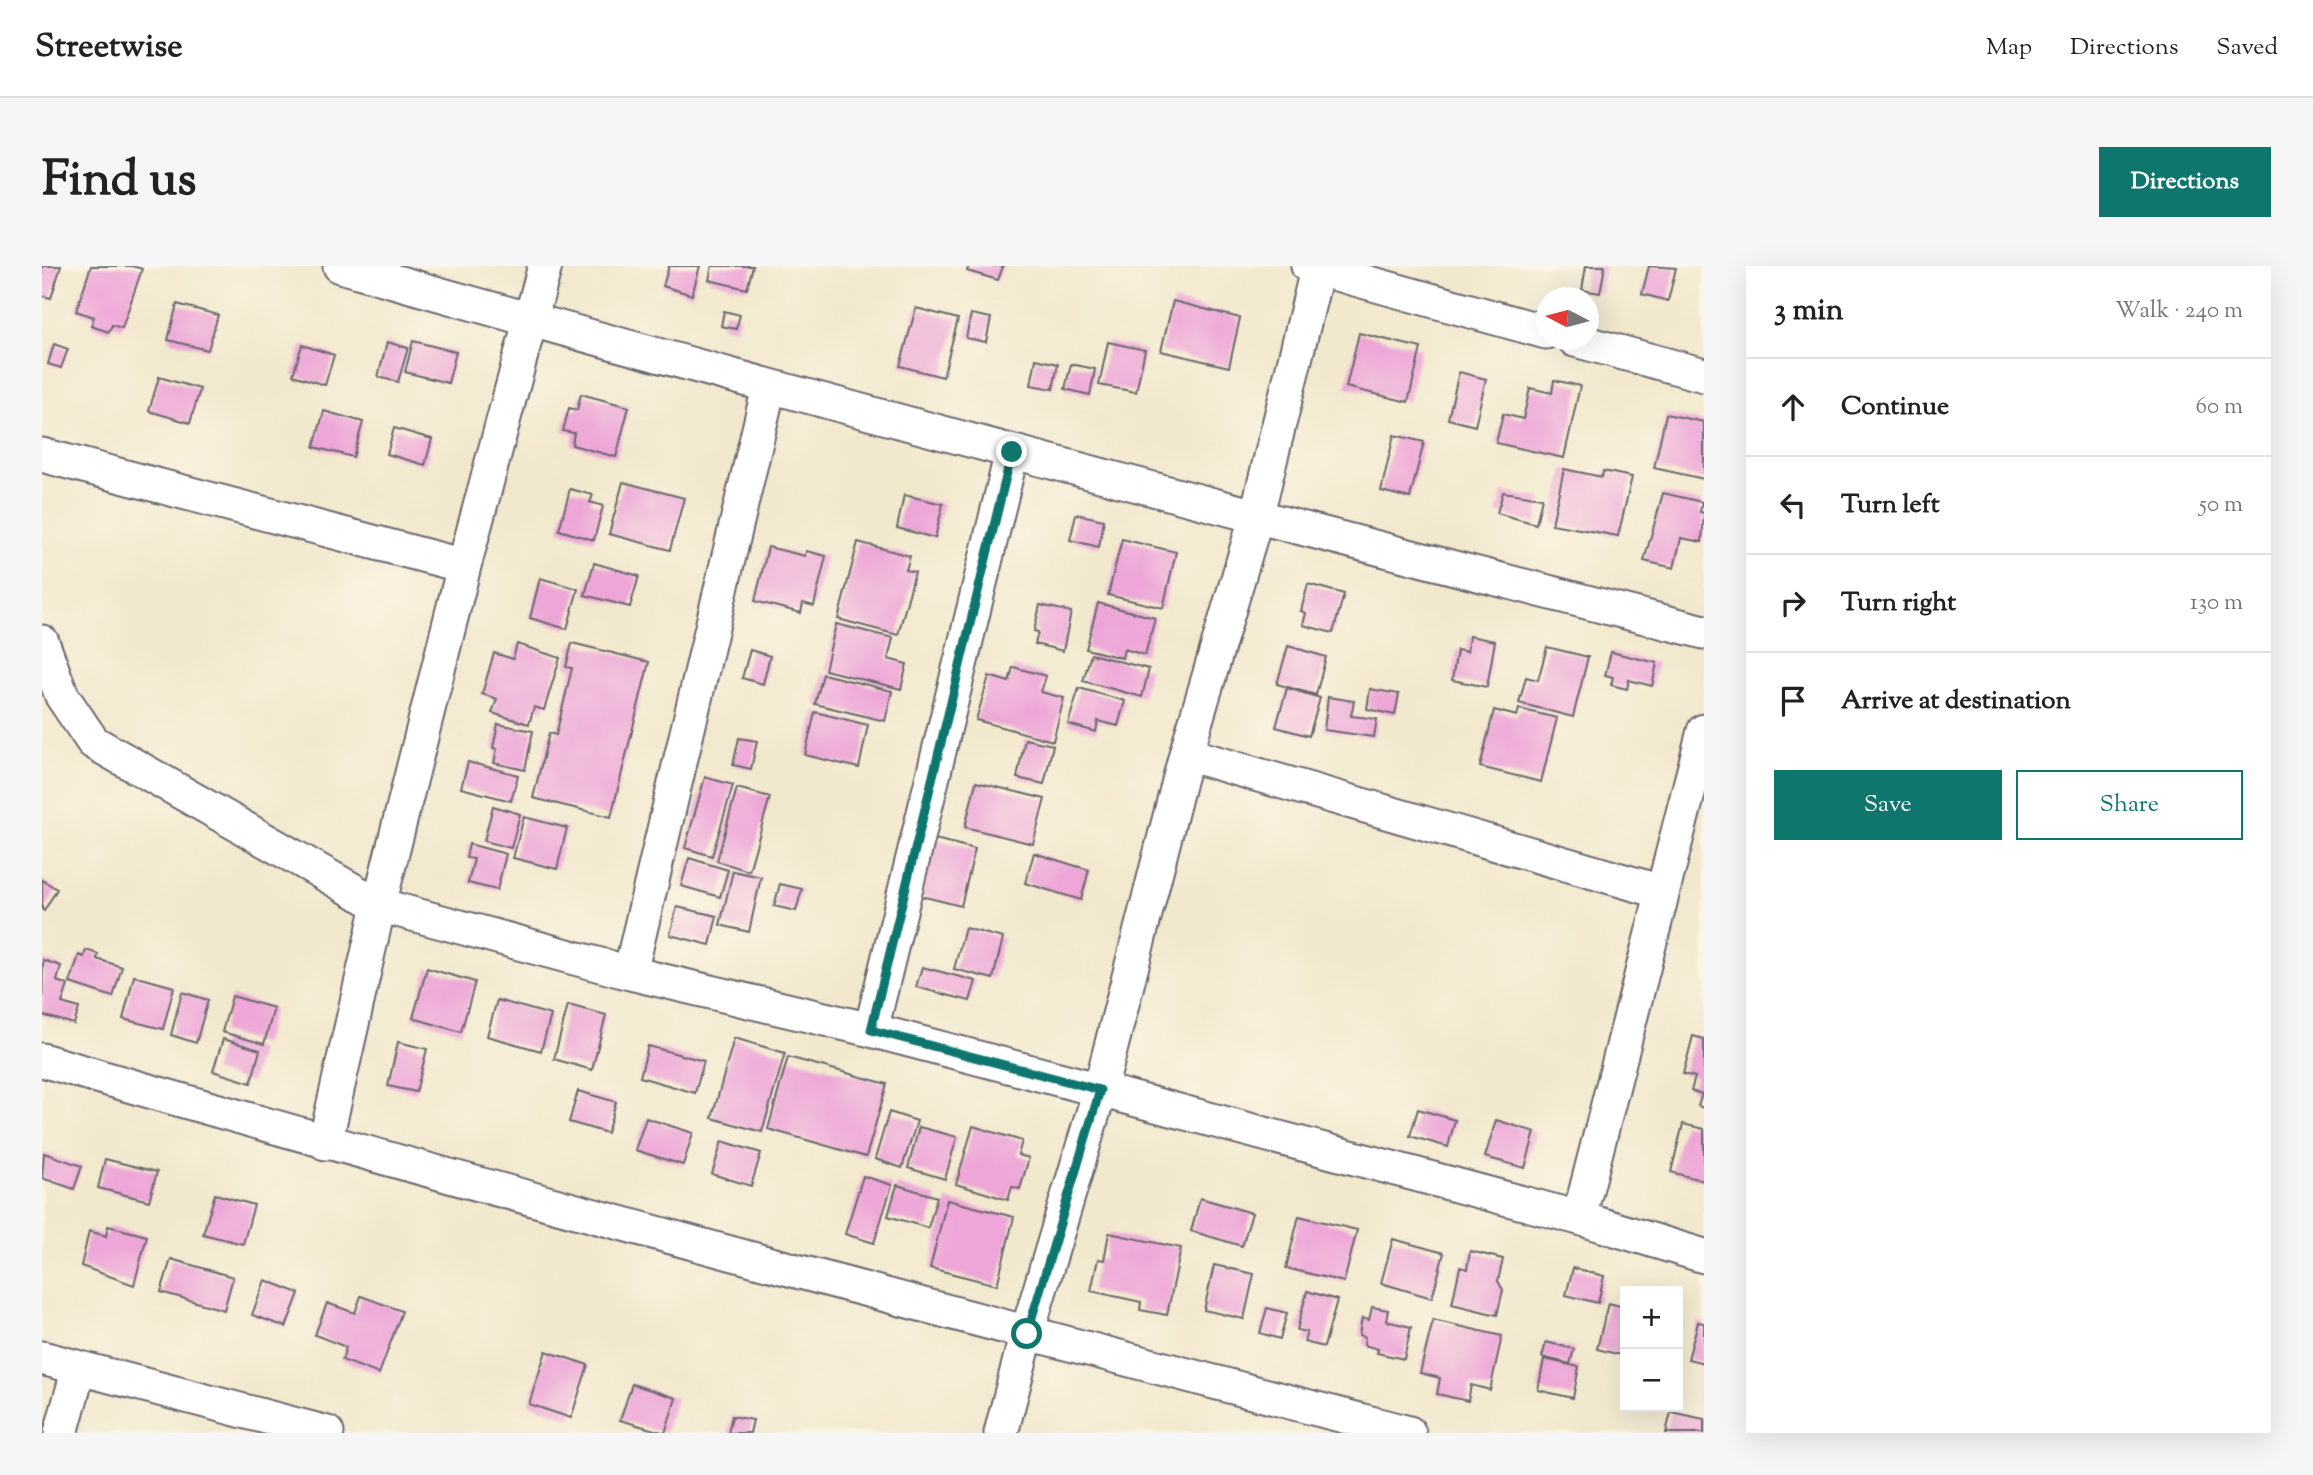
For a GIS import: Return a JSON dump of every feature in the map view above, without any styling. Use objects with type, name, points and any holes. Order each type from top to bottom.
[{"type":"street","points":[[340,266],[769,387],[1256,518],[1704,632]]},
{"type":"street","points":[[325,1143],[379,905],[464,566],[545,266]]},
{"type":"street","points":[[1001,1433],[1027,1334],[1100,1090],[1186,754],[1256,518],[1314,267],[1536,329]]},
{"type":"street","points":[[1599,347],[1704,375]]},
{"type":"street","points":[[630,973],[769,387]]},
{"type":"street","points":[[871,1030],[1012,452]]},
{"type":"street","points":[[42,455],[464,566]]},
{"type":"street","points":[[42,642],[62,696],[93,742],[379,905],[630,973],[871,1030],[1580,1217],[1704,1256]]},
{"type":"street","points":[[1580,1217],[1704,731]]},
{"type":"street","points":[[1186,754],[1662,892]]},
{"type":"street","points":[[42,1060],[325,1143],[1027,1334],[1409,1433]]},
{"type":"street","points":[[42,1358],[318,1432]]},
{"type":"street","points":[[61,1433],[79,1368]]},
{"type":"building","points":[[42,266],[61,266],[51,298],[42,296]]},
{"type":"building","points":[[91,266],[132,266],[142,269],[122,328],[112,325],[109,332],[91,326],[94,317],[76,311]]},
{"type":"building","points":[[669,266],[700,266],[692,295],[663,286]]},
{"type":"building","points":[[712,266],[753,266],[747,289],[709,280]]},
{"type":"building","points":[[969,266],[1003,266],[998,280],[967,271]]},
{"type":"building","points":[[1586,266],[1605,266],[1600,293],[1599,287],[1582,287]]},
{"type":"building","points":[[1649,266],[1676,268],[1668,301],[1642,294]]},
{"type":"building","points":[[1173,301],[1240,318],[1229,367],[1161,351]]},
{"type":"building","points":[[177,304],[218,315],[208,350],[168,340]]},
{"type":"building","points":[[916,308],[958,319],[943,377],[900,366]]},
{"type":"building","points":[[724,311],[740,315],[736,329],[721,326]]},
{"type":"building","points":[[971,314],[991,318],[986,342],[966,338]]},
{"type":"building","points":[[1359,333],[1421,348],[1408,402],[1346,387]]},
{"type":"building","points":[[413,341],[456,352],[448,383],[405,372]]},
{"type":"building","points":[[387,342],[408,348],[398,382],[378,377]]},
{"type":"building","points":[[1108,342],[1145,350],[1136,392],[1099,385]]},
{"type":"building","points":[[54,344],[68,349],[61,368],[48,364]]},
{"type":"building","points":[[302,345],[334,355],[325,385],[293,375]]},
{"type":"building","points":[[1036,359],[1058,364],[1053,389],[1031,385]]},
{"type":"building","points":[[1071,364],[1095,369],[1090,395],[1065,389]]},
{"type":"building","points":[[1459,372],[1486,379],[1475,426],[1448,419]]},
{"type":"building","points":[[159,377],[200,389],[190,423],[149,411]]},
{"type":"building","points":[[1554,380],[1580,386],[1564,458],[1496,443],[1503,414],[1523,419],[1530,388],[1552,393]]},
{"type":"building","points":[[581,394],[629,407],[616,457],[572,445],[574,433],[563,431],[569,408],[577,410]]},
{"type":"building","points":[[324,411],[363,422],[353,457],[314,447]]},
{"type":"building","points":[[1666,414],[1704,422],[1704,479],[1654,468]]},
{"type":"building","points":[[394,428],[432,439],[425,465],[387,454]]},
{"type":"building","points":[[1394,435],[1424,442],[1410,498],[1381,491]]},
{"type":"building","points":[[1564,469],[1602,477],[1603,471],[1632,477],[1618,536],[1552,524]]},
{"type":"building","points":[[623,482],[684,498],[670,550],[609,534]]},
{"type":"building","points":[[570,489],[593,495],[590,502],[603,506],[594,540],[559,530]]},
{"type":"building","points":[[1503,492],[1542,498],[1536,524],[1497,513]]},
{"type":"building","points":[[1663,493],[1702,502],[1700,512],[1704,513],[1702,542],[1681,538],[1674,568],[1644,561]]},
{"type":"building","points":[[904,495],[943,504],[935,538],[897,528]]},
{"type":"building","points":[[1076,514],[1104,520],[1099,547],[1070,540]]},
{"type":"building","points":[[1122,539],[1176,552],[1163,608],[1108,595]]},
{"type":"building","points":[[858,542],[910,556],[906,570],[915,572],[898,635],[838,619]]},
{"type":"building","points":[[768,547],[805,556],[806,551],[826,556],[814,606],[803,603],[801,613],[755,601]]},
{"type":"building","points":[[594,563],[639,576],[630,607],[585,595]]},
{"type":"building","points":[[540,578],[578,589],[567,629],[530,618]]},
{"type":"building","points":[[1308,584],[1344,594],[1333,633],[1303,625],[1306,613],[1301,611]]},
{"type":"building","points":[[1098,603],[1155,618],[1145,655],[1124,649],[1122,658],[1086,649]]},
{"type":"building","points":[[1040,605],[1071,612],[1063,651],[1035,644],[1038,632],[1034,631]]},
{"type":"building","points":[[836,624],[893,638],[888,659],[907,664],[901,689],[825,670]]},
{"type":"building","points":[[1469,636],[1495,641],[1487,687],[1452,680],[1457,650],[1467,652]]},
{"type":"building","points":[[572,643],[649,662],[611,817],[533,798],[549,733],[556,735],[572,668],[566,667]]},
{"type":"building","points":[[517,644],[560,658],[544,710],[534,707],[529,724],[492,713],[497,699],[482,694],[494,653],[513,659]]},
{"type":"building","points":[[1288,646],[1326,657],[1316,695],[1277,684]]},
{"type":"building","points":[[1547,647],[1588,657],[1573,717],[1519,703],[1526,677],[1538,680]]},
{"type":"building","points":[[750,650],[770,656],[763,684],[742,678]]},
{"type":"building","points":[[1611,652],[1657,663],[1652,686],[1629,680],[1627,689],[1611,685],[1613,677],[1605,675]]},
{"type":"building","points":[[1091,654],[1149,669],[1142,697],[1083,681]]},
{"type":"building","points":[[1013,667],[1046,676],[1041,692],[1064,698],[1053,741],[976,720],[989,676],[1009,682]]},
{"type":"building","points":[[823,674],[892,691],[885,721],[815,704]]},
{"type":"building","points":[[1079,688],[1125,701],[1118,726],[1098,721],[1096,732],[1068,724]]},
{"type":"building","points":[[1287,688],[1320,698],[1309,736],[1276,727]]},
{"type":"building","points":[[1370,689],[1399,694],[1395,715],[1367,709]]},
{"type":"building","points":[[1328,697],[1354,701],[1351,716],[1377,719],[1374,737],[1324,730]]},
{"type":"building","points":[[1519,709],[1557,718],[1541,782],[1480,767],[1494,710],[1517,716]]},
{"type":"building","points":[[815,712],[868,725],[859,768],[805,755]]},
{"type":"building","points":[[498,724],[533,731],[525,770],[494,763],[497,749],[493,748]]},
{"type":"building","points":[[739,738],[757,741],[751,769],[733,765]]},
{"type":"building","points":[[1025,739],[1053,745],[1044,784],[1017,778]]},
{"type":"building","points":[[468,762],[518,775],[511,801],[461,788]]},
{"type":"building","points":[[705,777],[733,785],[712,856],[685,848]]},
{"type":"building","points":[[976,782],[1045,799],[1033,844],[965,827]]},
{"type":"building","points":[[737,788],[770,797],[749,871],[717,861]]},
{"type":"building","points":[[493,806],[520,814],[511,848],[484,841]]},
{"type":"building","points":[[524,817],[567,828],[557,869],[513,858]]},
{"type":"building","points":[[935,839],[975,849],[961,906],[921,896]]},
{"type":"building","points":[[469,844],[506,854],[497,890],[468,883],[474,859],[466,858]]},
{"type":"building","points":[[1034,853],[1089,870],[1081,900],[1025,883]]},
{"type":"building","points":[[689,858],[728,870],[720,897],[681,886]]},
{"type":"building","points":[[733,871],[761,877],[749,932],[720,925]]},
{"type":"building","points":[[42,880],[57,889],[44,911],[42,909]]},
{"type":"building","points":[[780,884],[802,889],[796,911],[774,906]]},
{"type":"building","points":[[677,907],[717,916],[710,945],[670,935]]},
{"type":"building","points":[[965,928],[1003,938],[993,979],[954,969]]},
{"type":"building","points":[[86,950],[98,954],[97,959],[122,967],[113,997],[70,983],[79,955],[84,957]]},
{"type":"building","points":[[43,960],[61,966],[57,981],[68,985],[62,1003],[79,1008],[74,1024],[42,1015]]},
{"type":"building","points":[[922,967],[976,981],[970,1001],[916,987]]},
{"type":"building","points":[[427,968],[475,982],[461,1032],[413,1018]]},
{"type":"building","points":[[134,976],[174,987],[163,1029],[123,1019]]},
{"type":"building","points":[[182,992],[208,1000],[196,1043],[171,1035]]},
{"type":"building","points":[[232,996],[274,1008],[264,1044],[222,1032]]},
{"type":"building","points":[[497,1000],[551,1015],[541,1051],[487,1036]]},
{"type":"building","points":[[568,1005],[606,1015],[592,1070],[554,1059]]},
{"type":"building","points":[[1693,1036],[1704,1039],[1704,1108],[1698,1106],[1702,1094],[1691,1091],[1695,1077],[1683,1074]]},
{"type":"building","points":[[734,1038],[785,1053],[762,1132],[712,1118]]},
{"type":"building","points":[[223,1039],[260,1050],[251,1083],[213,1071]]},
{"type":"building","points":[[398,1042],[427,1049],[416,1092],[388,1086]]},
{"type":"building","points":[[648,1046],[704,1061],[695,1093],[640,1077]]},
{"type":"building","points":[[788,1057],[887,1084],[866,1157],[768,1129]]},
{"type":"building","points":[[578,1091],[616,1102],[607,1133],[569,1122]]},
{"type":"building","points":[[1418,1109],[1455,1120],[1448,1147],[1410,1136]]},
{"type":"building","points":[[889,1112],[917,1121],[902,1168],[875,1159]]},
{"type":"building","points":[[646,1118],[693,1133],[683,1165],[635,1150]]},
{"type":"building","points":[[1496,1120],[1535,1132],[1525,1168],[1485,1157]]},
{"type":"building","points":[[1683,1124],[1704,1129],[1704,1181],[1671,1172]]},
{"type":"building","points":[[973,1126],[1022,1141],[1018,1155],[1029,1158],[1020,1189],[1012,1187],[1008,1200],[956,1184]]},
{"type":"building","points":[[919,1127],[957,1137],[945,1179],[908,1168]]},
{"type":"building","points":[[722,1141],[761,1153],[751,1186],[712,1174]]},
{"type":"building","points":[[44,1153],[82,1166],[74,1189],[42,1178]]},
{"type":"building","points":[[105,1159],[157,1172],[149,1201],[98,1188]]},
{"type":"building","points":[[863,1176],[892,1185],[874,1243],[845,1234]]},
{"type":"building","points":[[897,1185],[937,1197],[928,1228],[888,1216]]},
{"type":"building","points":[[215,1194],[254,1205],[243,1244],[203,1234]]},
{"type":"building","points":[[1200,1198],[1252,1213],[1242,1246],[1191,1231]]},
{"type":"building","points":[[947,1200],[1014,1217],[997,1285],[930,1268]]},
{"type":"building","points":[[1299,1216],[1357,1230],[1344,1282],[1286,1268]]},
{"type":"building","points":[[108,1226],[147,1236],[134,1285],[81,1266],[89,1231],[106,1236]]},
{"type":"building","points":[[1109,1233],[1181,1248],[1167,1315],[1140,1310],[1141,1302],[1091,1291],[1098,1259],[1104,1260]]},
{"type":"building","points":[[1393,1239],[1444,1253],[1432,1298],[1381,1283]]},
{"type":"building","points":[[1470,1251],[1503,1259],[1498,1281],[1503,1290],[1497,1315],[1452,1304],[1460,1267],[1467,1269]]},
{"type":"building","points":[[171,1259],[233,1277],[224,1310],[161,1292]]},
{"type":"building","points":[[1214,1265],[1254,1274],[1244,1319],[1204,1310]]},
{"type":"building","points":[[1573,1268],[1604,1276],[1598,1303],[1566,1295]]},
{"type":"building","points":[[265,1280],[299,1293],[286,1327],[252,1315]]},
{"type":"building","points":[[1307,1291],[1337,1300],[1324,1347],[1304,1342],[1307,1332],[1297,1330]]},
{"type":"building","points":[[361,1296],[402,1311],[379,1374],[342,1360],[346,1347],[315,1335],[327,1303],[355,1313]]},
{"type":"building","points":[[1608,1303],[1620,1306],[1620,1355],[1597,1349]]},
{"type":"building","points":[[1372,1307],[1388,1310],[1386,1321],[1411,1327],[1404,1359],[1377,1353],[1378,1349],[1364,1345],[1365,1337],[1359,1335],[1362,1318],[1369,1320]]},
{"type":"building","points":[[1267,1308],[1287,1313],[1280,1339],[1260,1333]]},
{"type":"building","points":[[1433,1320],[1502,1336],[1490,1390],[1471,1385],[1468,1401],[1437,1394],[1440,1378],[1420,1373]]},
{"type":"building","points":[[1698,1322],[1704,1323],[1704,1363],[1688,1359]]},
{"type":"building","points":[[1546,1342],[1574,1349],[1570,1364],[1542,1357]]},
{"type":"building","points":[[546,1351],[588,1365],[571,1418],[529,1404]]},
{"type":"building","points":[[1544,1359],[1579,1367],[1573,1398],[1538,1390]]},
{"type":"building","points":[[632,1384],[676,1398],[665,1433],[620,1420]]},
{"type":"building","points":[[1671,1412],[1704,1419],[1704,1433],[1666,1433]]},
{"type":"building","points":[[732,1416],[753,1420],[750,1433],[728,1433]]},
{"type":"route","points":[[1012,452],[871,1030],[1100,1090],[1027,1334]]}]
